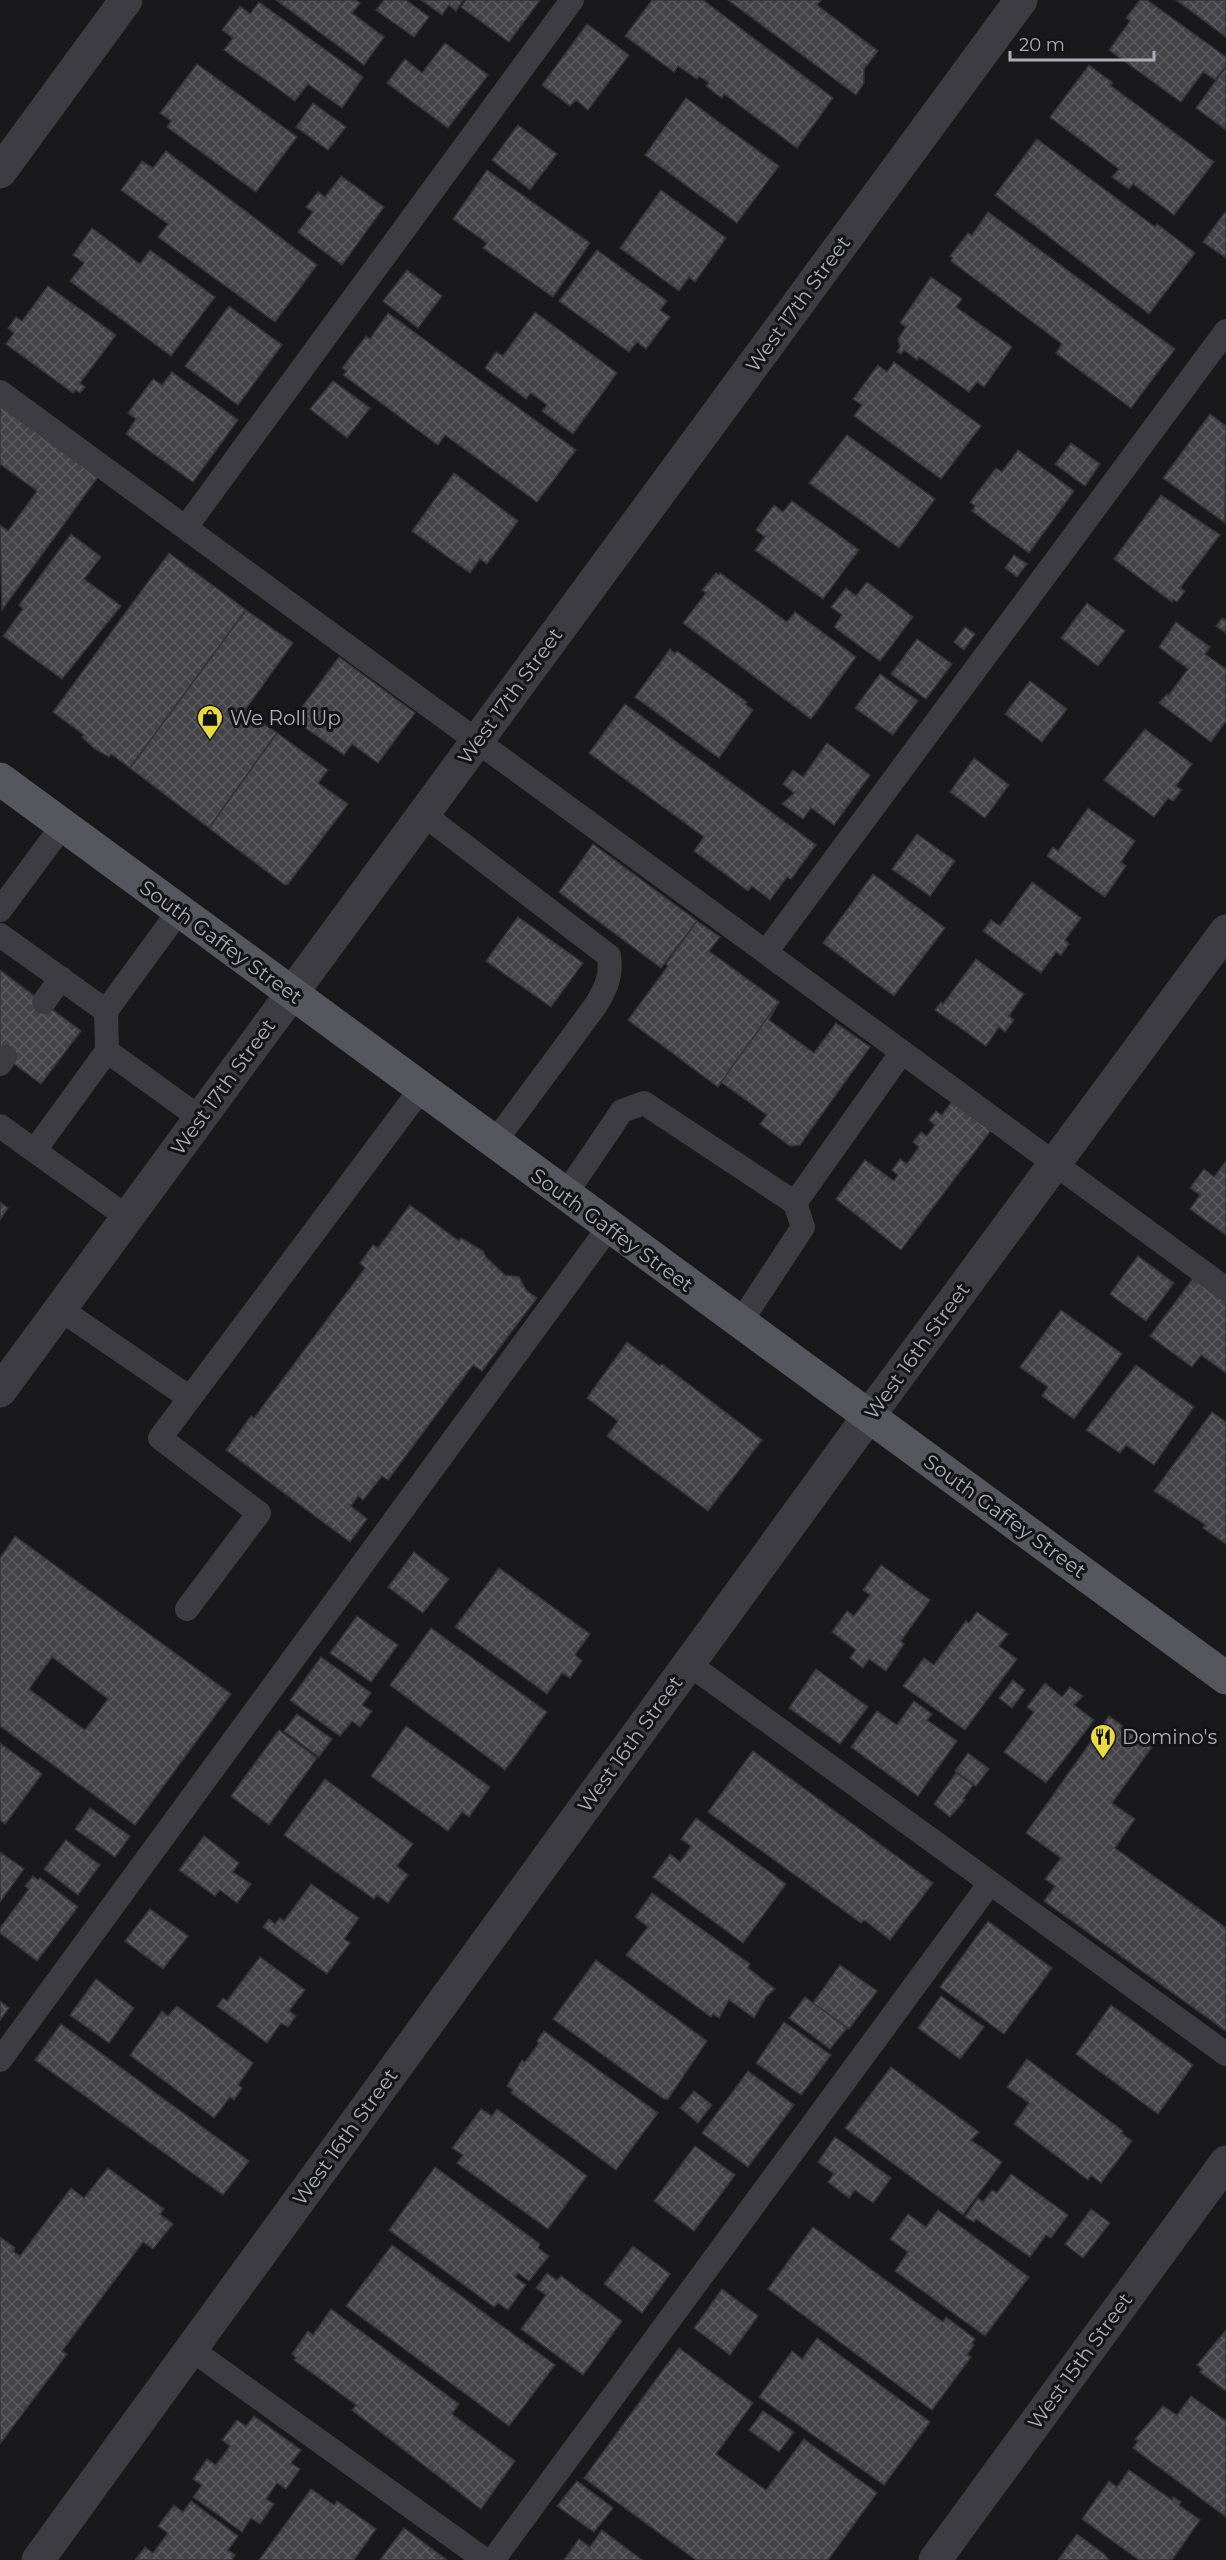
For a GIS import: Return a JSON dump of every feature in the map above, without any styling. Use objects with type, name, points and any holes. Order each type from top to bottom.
[{"type":"main road","name":"South Gaffey Street","points":[[0,780],[1226,1678]]},
{"type":"street","points":[[0,172],[126,0]]},
{"type":"street","name":"West 17th Street","points":[[0,1391],[1021,0]]},
{"type":"street","name":"West 16th Street","points":[[38,2560],[868,1416],[1226,931]]},
{"type":"street","name":"West 15th Street","points":[[934,2560],[1226,2162]]},
{"type":"lane","points":[[186,527],[572,0]]},
{"type":"lane","points":[[766,952],[1226,331]]},
{"type":"lane","points":[[0,392],[1226,1289]]},
{"type":"lane","points":[[423,814],[609,956],[611,969],[608,984],[596,1005],[494,1143]]},
{"type":"lane","points":[[0,910],[63,825]]},
{"type":"lane","points":[[35,1150],[107,1051],[106,1011],[179,911]]},
{"type":"lane","points":[[2,940],[61,978],[106,1011]]},
{"type":"lane","points":[[44,1002],[61,978]]},
{"type":"lane","points":[[107,1051],[200,1119]]},
{"type":"lane","points":[[795,1203],[902,1052]]},
{"type":"lane","points":[[187,1609],[259,1513],[159,1438],[421,1089]]},
{"type":"lane","points":[[565,1195],[622,1111],[644,1103],[795,1203],[803,1227],[740,1323]]},
{"type":"lane","points":[[0,1126],[127,1217]]},
{"type":"lane","points":[[0,2060],[609,1227]]},
{"type":"lane","points":[[60,1309],[190,1398]]},
{"type":"lane","points":[[689,1664],[1226,2054]]},
{"type":"lane","points":[[493,2560],[990,1883]]},
{"type":"lane","points":[[191,2349],[484,2560]]},
{"type":"building","points":[[276,0],[356,0],[360,3],[352,13],[384,37],[364,65]]},
{"type":"building","points":[[384,0],[406,0],[429,17],[414,37],[376,10]]},
{"type":"building","points":[[421,0],[463,0],[456,11],[449,5],[442,15]]},
{"type":"building","points":[[466,0],[540,0],[509,42],[461,7]]},
{"type":"building","points":[[652,0],[703,0],[833,98],[797,148],[724,94],[722,98],[706,86],[709,83],[699,76],[697,79],[678,66],[674,72],[625,36]]},
{"type":"building","points":[[728,0],[821,0],[817,5],[878,51],[864,69],[864,83],[856,95]]},
{"type":"building","points":[[1140,0],[1147,0],[1226,57],[1226,66],[1215,80],[1203,72],[1181,102],[1109,50],[1130,21],[1126,18]]},
{"type":"building","points":[[1176,0],[1226,0],[1226,37]]},
{"type":"building","points":[[259,2],[363,77],[342,108],[308,84],[295,101],[224,50],[233,38],[222,30],[240,6],[250,14]]},
{"type":"building","points":[[587,24],[629,55],[588,110],[576,100],[570,106],[542,85]]},
{"type":"building","points":[[445,43],[488,75],[448,128],[387,83],[405,59],[422,73]]},
{"type":"building","points":[[197,64],[297,137],[256,192],[167,127],[171,121],[160,113]]},
{"type":"building","points":[[1089,65],[1113,83],[1110,85],[1214,162],[1174,215],[1133,184],[1129,189],[1112,177],[1119,169],[1050,117]]},
{"type":"building","points":[[1226,67],[1226,130],[1196,108]]},
{"type":"building","points":[[686,98],[779,166],[737,223],[645,155]]},
{"type":"building","points":[[313,103],[346,127],[328,150],[296,127]]},
{"type":"building","points":[[518,125],[557,154],[530,190],[492,160]]},
{"type":"building","points":[[1037,139],[1155,227],[1157,224],[1195,253],[1149,314],[995,195]]},
{"type":"building","points":[[166,151],[317,265],[275,322],[158,237],[168,224],[121,190],[142,161],[153,168]]},
{"type":"building","points":[[487,170],[590,243],[553,297],[483,248],[487,243],[453,219]]},
{"type":"building","points":[[341,176],[384,207],[342,265],[298,232],[313,212],[306,207],[318,192],[325,197]]},
{"type":"building","points":[[661,190],[726,238],[695,282],[689,277],[679,291],[620,248]]},
{"type":"building","points":[[1226,211],[1226,258],[1203,242]]},
{"type":"building","points":[[988,212],[1175,349],[1131,408],[1056,353],[1062,344],[951,261],[953,258],[950,256],[968,233],[972,235]]},
{"type":"building","points":[[92,228],[140,264],[150,250],[215,297],[171,356],[70,281],[84,263],[73,255]]},
{"type":"building","points":[[597,250],[667,301],[660,310],[670,317],[646,349],[637,342],[629,352],[559,301]]},
{"type":"building","points":[[407,270],[442,296],[418,328],[383,301]]},
{"type":"building","points":[[931,277],[962,299],[956,307],[1012,347],[984,387],[977,382],[969,392],[919,357],[917,360],[904,350],[901,354],[897,352],[900,347],[898,339],[906,327],[900,323]]},
{"type":"building","points":[[48,286],[116,335],[80,383],[85,387],[80,393],[76,390],[73,393],[6,344],[14,333],[8,328],[16,317],[22,321]]},
{"type":"building","points":[[229,306],[282,345],[238,405],[185,366]]},
{"type":"building","points":[[535,312],[617,373],[573,434],[542,411],[547,405],[531,393],[526,399],[485,368],[496,352],[503,356]]},
{"type":"building","points":[[388,313],[576,450],[537,502],[445,435],[438,445],[343,375],[347,371],[342,368],[366,336],[370,339]]},
{"type":"building","points":[[894,362],[981,426],[941,479],[854,416],[862,405],[853,399],[878,365],[887,372]]},
{"type":"building","points":[[172,372],[238,420],[193,482],[126,434],[136,419],[128,413],[153,379],[162,385]]},
{"type":"building","points":[[333,381],[370,408],[347,438],[310,409]]},
{"type":"building","points":[[0,402],[100,474],[2,610],[0,525],[8,531],[37,491],[0,464]]},
{"type":"building","points":[[1210,414],[1226,426],[1225,523],[1163,478]]},
{"type":"building","points":[[847,435],[935,499],[899,548],[809,483]]},
{"type":"building","points":[[1071,443],[1100,464],[1085,486],[1055,464]]},
{"type":"building","points":[[1018,450],[1074,491],[1029,553],[972,511],[975,506],[970,502],[996,468],[1002,472]]},
{"type":"building","points":[[454,473],[518,521],[487,564],[480,559],[470,573],[412,531]]},
{"type":"building","points":[[1161,495],[1220,535],[1180,588],[1185,591],[1177,602],[1173,599],[1172,602],[1114,559]]},
{"type":"building","points":[[792,501],[859,550],[823,599],[755,550],[765,537],[756,530],[774,505],[783,512]]},
{"type":"building","points":[[71,534],[101,557],[84,579],[121,606],[62,679],[3,636],[23,609],[19,605]]},
{"type":"building","points":[[169,553],[246,610],[130,768],[111,754],[109,757],[95,749],[82,737],[84,735],[53,712]]},
{"type":"building","points":[[1014,555],[1027,564],[1017,577],[1005,568]]},
{"type":"building","points":[[716,573],[719,575],[720,573],[787,622],[795,612],[856,657],[811,719],[683,623],[706,593],[702,590]]},
{"type":"building","points":[[867,582],[913,617],[880,661],[834,627],[842,615],[831,607],[846,588],[856,596]]},
{"type":"building","points":[[1087,603],[1125,631],[1098,666],[1061,638]]},
{"type":"building","points":[[246,610],[293,643],[245,710],[277,733],[209,828],[130,768]]},
{"type":"building","points":[[1222,618],[1226,620],[1226,633],[1216,626]]},
{"type":"building","points":[[1176,622],[1210,647],[1205,654],[1226,669],[1226,721],[1211,742],[1159,703],[1167,694],[1168,696],[1188,669],[1159,647]]},
{"type":"building","points":[[965,627],[975,634],[964,650],[954,642]]},
{"type":"building","points":[[917,639],[952,664],[926,699],[891,674]]},
{"type":"building","points":[[670,649],[675,654],[677,651],[747,702],[745,704],[753,710],[719,758],[635,697]]},
{"type":"building","points":[[339,657],[415,713],[378,763],[352,744],[344,755],[293,719]]},
{"type":"building","points":[[880,674],[918,701],[893,735],[855,708]]},
{"type":"building","points":[[1030,681],[1067,709],[1042,742],[1005,714]]},
{"type":"building","points":[[625,704],[816,845],[791,879],[787,877],[770,900],[752,886],[748,891],[694,851],[704,837],[589,753]]},
{"type":"building","points":[[1145,729],[1192,764],[1176,786],[1182,790],[1173,801],[1168,798],[1154,817],[1104,780]]},
{"type":"building","points":[[277,733],[328,770],[318,783],[348,804],[285,885],[209,828]]},
{"type":"building","points":[[827,743],[870,775],[834,825],[811,808],[803,819],[782,804],[794,793],[783,784],[793,770],[803,777]]},
{"type":"building","points":[[974,758],[1009,785],[985,818],[950,792]]},
{"type":"building","points":[[1088,808],[1135,841],[1121,862],[1126,866],[1105,897],[1047,856],[1053,847],[1058,851]]},
{"type":"building","points":[[917,834],[955,861],[930,896],[892,869]]},
{"type":"building","points":[[593,844],[697,921],[661,968],[559,892]]},
{"type":"building","points":[[873,874],[945,928],[894,996],[823,943]]},
{"type":"building","points":[[1032,882],[1081,918],[1065,940],[1069,944],[1061,955],[1056,952],[1041,973],[983,931],[991,920],[1000,926]]},
{"type":"building","points":[[518,917],[583,963],[551,1007],[486,961]]},
{"type":"building","points":[[697,921],[720,937],[709,951],[779,1002],[718,1087],[628,1020],[668,966],[666,964]]},
{"type":"building","points":[[976,959],[1024,994],[1009,1016],[1014,1020],[1005,1032],[999,1027],[986,1046],[935,1010],[941,1002],[943,1004]]},
{"type":"building","points":[[0,970],[81,1031],[41,1084],[0,1053]]},
{"type":"building","points":[[779,1002],[769,1020],[814,1053],[836,1023],[870,1047],[800,1145],[790,1146],[760,1124],[767,1115],[721,1082]]},
{"type":"building","points":[[953,1100],[992,1129],[901,1250],[836,1199],[865,1160],[894,1181],[898,1175],[892,1170],[900,1159],[907,1164],[919,1147],[913,1142],[921,1132],[927,1136],[935,1125],[929,1120],[936,1111],[942,1115]]},
{"type":"building","points":[[1226,1161],[1226,1235],[1190,1209],[1200,1195],[1190,1188],[1204,1169],[1214,1177]]},
{"type":"building","points":[[0,1202],[8,1208],[0,1220]]},
{"type":"building","points":[[410,1205],[459,1241],[461,1238],[483,1251],[486,1257],[505,1275],[519,1277],[526,1290],[537,1298],[482,1371],[473,1365],[388,1480],[382,1476],[363,1500],[358,1496],[351,1506],[367,1519],[350,1542],[226,1450],[251,1416],[254,1418],[365,1268],[360,1263],[373,1245],[378,1248]]},
{"type":"building","points":[[1138,1256],[1174,1283],[1146,1321],[1110,1294]]},
{"type":"building","points":[[1194,1277],[1226,1300],[1226,1373],[1201,1355],[1192,1367],[1150,1336]]},
{"type":"building","points":[[1061,1310],[1122,1354],[1074,1419],[1042,1396],[1048,1387],[1020,1367]]},
{"type":"building","points":[[627,1342],[660,1366],[662,1364],[762,1440],[708,1511],[607,1436],[618,1421],[587,1398]]},
{"type":"building","points":[[1136,1365],[1194,1407],[1154,1465],[1126,1445],[1120,1453],[1086,1430]]},
{"type":"building","points":[[1212,1412],[1226,1422],[1226,1544],[1203,1528],[1206,1525],[1154,1491]]},
{"type":"building","points":[[15,1536],[231,1694],[135,1825],[0,1726],[0,1558]],"holes":[[[52,1657],[108,1699],[85,1730],[29,1689]]]},
{"type":"building","points":[[414,1552],[449,1579],[423,1613],[388,1587]]},
{"type":"building","points":[[881,1565],[930,1600],[901,1641],[904,1644],[886,1671],[869,1659],[863,1668],[850,1658],[856,1650],[832,1632],[847,1611],[854,1616],[870,1595],[863,1590]]},
{"type":"building","points":[[499,1568],[590,1634],[575,1655],[582,1661],[570,1678],[562,1673],[547,1694],[455,1627]]},
{"type":"building","points":[[977,1612],[1008,1634],[999,1646],[1017,1659],[965,1730],[903,1686],[924,1658],[934,1665],[966,1621],[969,1623]]},
{"type":"building","points":[[357,1616],[398,1645],[371,1682],[330,1653]]},
{"type":"building","points":[[431,1628],[547,1712],[505,1770],[390,1685]]},
{"type":"building","points":[[321,1657],[371,1693],[362,1705],[372,1711],[360,1727],[352,1721],[340,1736],[290,1700]]},
{"type":"building","points":[[816,1669],[868,1707],[840,1744],[789,1708]]},
{"type":"building","points":[[1013,1680],[1025,1690],[1012,1708],[999,1698]]},
{"type":"building","points":[[1045,1683],[1062,1697],[1070,1687],[1083,1696],[1074,1705],[1094,1720],[1046,1783],[1004,1752],[1034,1712],[1027,1707]]},
{"type":"building","points":[[914,1701],[932,1714],[927,1720],[957,1741],[918,1796],[851,1747],[877,1711],[897,1725]]},
{"type":"building","points":[[297,1714],[332,1739],[319,1757],[284,1731]]},
{"type":"building","points":[[1109,1716],[1152,1747],[1112,1803],[1135,1819],[1115,1848],[1226,1928],[1226,2031],[1044,1901],[1055,1886],[1045,1879],[1061,1858],[1026,1833]]},
{"type":"building","points":[[406,1726],[490,1787],[469,1817],[462,1812],[448,1831],[371,1776]]},
{"type":"building","points":[[279,1730],[317,1758],[269,1825],[231,1796]]},
{"type":"building","points":[[0,1743],[42,1774],[5,1824],[0,1820]]},
{"type":"building","points":[[753,1751],[933,1883],[890,1940],[864,1920],[861,1923],[708,1812]]},
{"type":"building","points":[[968,1753],[989,1769],[976,1786],[955,1771]]},
{"type":"building","points":[[956,1773],[973,1785],[963,1799],[965,1800],[950,1817],[934,1804]]},
{"type":"building","points":[[325,1779],[413,1844],[397,1866],[408,1875],[388,1903],[377,1895],[374,1899],[284,1835]]},
{"type":"building","points":[[90,1808],[130,1836],[115,1857],[75,1829]]},
{"type":"building","points":[[696,1818],[786,1884],[743,1943],[653,1877],[670,1854],[680,1862],[691,1846],[681,1839]]},
{"type":"building","points":[[204,1836],[239,1863],[233,1872],[251,1884],[237,1903],[220,1890],[215,1896],[179,1870]]},
{"type":"building","points":[[66,1840],[100,1865],[78,1895],[44,1869]]},
{"type":"building","points":[[0,1852],[24,1869],[0,1902]]},
{"type":"building","points":[[33,1876],[38,1880],[40,1878],[78,1907],[37,1961],[0,1933],[0,1928],[29,1889],[25,1886]]},
{"type":"building","points":[[311,1884],[359,1918],[344,1939],[350,1943],[327,1974],[263,1927],[269,1919],[275,1924],[280,1918],[284,1921]]},
{"type":"building","points":[[652,1893],[750,1964],[748,1968],[775,1989],[766,1997],[754,2018],[729,2000],[719,2018],[713,2014],[711,2017],[626,1955],[648,1927],[635,1917]]},
{"type":"building","points":[[150,1909],[188,1936],[163,1969],[125,1941]]},
{"type":"building","points":[[988,1921],[1052,1968],[1004,2034],[940,1987]]},
{"type":"building","points":[[260,1957],[305,1990],[289,2011],[296,2016],[288,2027],[281,2023],[267,2043],[217,2006],[223,1998],[227,2001]]},
{"type":"building","points":[[596,1960],[707,2041],[668,2099],[664,2099],[553,2019]]},
{"type":"building","points":[[840,1965],[877,1991],[849,2029],[813,2003]]},
{"type":"building","points":[[96,1979],[134,2008],[109,2043],[70,2015]]},
{"type":"building","points":[[941,1996],[984,2027],[960,2059],[918,2028]]},
{"type":"building","points":[[805,1997],[847,2028],[830,2049],[789,2018]]},
{"type":"building","points":[[0,2001],[9,2008],[0,2020]]},
{"type":"building","points":[[1111,2005],[1193,2065],[1158,2114],[1076,2054]]},
{"type":"building","points":[[177,2006],[253,2063],[238,2085],[242,2088],[234,2100],[230,2097],[214,2118],[130,2055],[162,2011],[168,2016]]},
{"type":"building","points":[[784,2022],[831,2055],[801,2095],[756,2063]]},
{"type":"building","points":[[61,2024],[249,2161],[223,2195],[35,2060]]},
{"type":"building","points":[[544,2031],[658,2113],[616,2170],[511,2093],[513,2090],[507,2086],[522,2060],[525,2062],[539,2043],[537,2041]]},
{"type":"building","points":[[1027,2059],[1123,2131],[1121,2133],[1132,2141],[1101,2183],[1091,2175],[1088,2180],[1014,2124],[1029,2103],[1007,2087]]},
{"type":"building","points":[[891,2067],[979,2132],[971,2140],[1002,2162],[963,2215],[845,2128]]},
{"type":"building","points":[[748,2071],[794,2105],[748,2167],[702,2133]]},
{"type":"building","points":[[694,2091],[712,2105],[698,2123],[680,2108]]},
{"type":"building","points":[[481,2109],[492,2116],[497,2109],[587,2176],[548,2229],[457,2163],[463,2155],[452,2148]]},
{"type":"building","points":[[835,2137],[891,2178],[873,2203],[855,2190],[849,2198],[828,2182],[834,2174],[818,2162]]},
{"type":"building","points":[[695,2146],[735,2175],[694,2231],[654,2201]]},
{"type":"building","points":[[435,2167],[540,2244],[538,2248],[549,2256],[529,2281],[518,2273],[515,2277],[526,2285],[508,2310],[498,2303],[494,2307],[389,2230]]},
{"type":"building","points":[[108,2168],[164,2209],[160,2214],[173,2224],[153,2249],[143,2242],[62,2351],[67,2354],[0,2444],[0,2237],[15,2248],[13,2251],[20,2256],[71,2188],[84,2198]]},
{"type":"building","points":[[1011,2174],[1068,2215],[1051,2238],[1046,2235],[1030,2257],[976,2219],[974,2222],[965,2217],[978,2198],[983,2202],[992,2190],[997,2193]]},
{"type":"building","points":[[1091,2209],[1110,2223],[1083,2258],[1065,2244]]},
{"type":"building","points":[[938,2210],[1029,2277],[985,2336],[895,2271],[908,2252],[890,2239],[908,2214],[926,2227]]},
{"type":"building","points":[[813,2227],[943,2322],[946,2317],[975,2339],[967,2355],[971,2357],[932,2410],[768,2289]]},
{"type":"building","points":[[392,2245],[555,2365],[509,2426],[346,2306]]},
{"type":"building","points":[[633,2246],[670,2274],[642,2313],[604,2284]]},
{"type":"building","points":[[547,2273],[557,2280],[561,2276],[622,2321],[583,2375],[521,2329],[546,2295],[536,2288]]},
{"type":"building","points":[[722,2289],[758,2316],[730,2355],[694,2328]]},
{"type":"building","points":[[331,2309],[459,2404],[452,2414],[515,2461],[481,2509],[352,2410],[356,2405],[294,2360],[296,2358],[292,2354],[308,2331],[313,2335]]},
{"type":"building","points":[[1226,2330],[1226,2391],[1200,2372],[1202,2369],[1197,2365]]},
{"type":"building","points":[[817,2338],[930,2422],[884,2485],[759,2397],[792,2351],[802,2359]]},
{"type":"building","points":[[679,2348],[753,2403],[716,2454],[766,2490],[804,2439],[877,2493],[828,2560],[696,2560],[584,2478]]},
{"type":"building","points":[[1191,2396],[1226,2421],[1226,2517],[1133,2448],[1138,2441],[1135,2439],[1163,2406],[1177,2415]]},
{"type":"building","points":[[763,2411],[794,2432],[779,2452],[749,2430]]},
{"type":"building","points":[[254,2416],[301,2450],[291,2463],[300,2469],[286,2489],[277,2483],[266,2499],[274,2504],[260,2524],[251,2518],[242,2532],[193,2497],[202,2485],[193,2479],[207,2459],[216,2465],[230,2446],[222,2440],[237,2420],[246,2426]]},
{"type":"building","points":[[1129,2470],[1172,2500],[1173,2497],[1181,2502],[1179,2505],[1200,2520],[1172,2560],[1139,2560],[1082,2519],[1109,2481],[1117,2487]]},
{"type":"building","points":[[577,2481],[613,2508],[594,2532],[557,2506]]},
{"type":"building","points":[[311,2489],[334,2505],[337,2501],[376,2529],[354,2560],[259,2560]]},
{"type":"building","points":[[191,2501],[238,2536],[228,2550],[235,2555],[232,2560],[135,2560],[145,2547],[153,2553],[168,2533],[158,2526],[174,2505],[183,2512]]},
{"type":"building","points":[[404,2528],[447,2560],[380,2560]]},
{"type":"building","points":[[602,2530],[642,2560],[564,2560],[579,2539],[590,2547]]},
{"type":"building","points":[[1077,2534],[1104,2554],[1109,2560],[1058,2560]]},
{"type":"place","name":"We Roll Up","points":[[210,741]]},
{"type":"place","name":"Domino's","points":[[1103,1760]]}]
